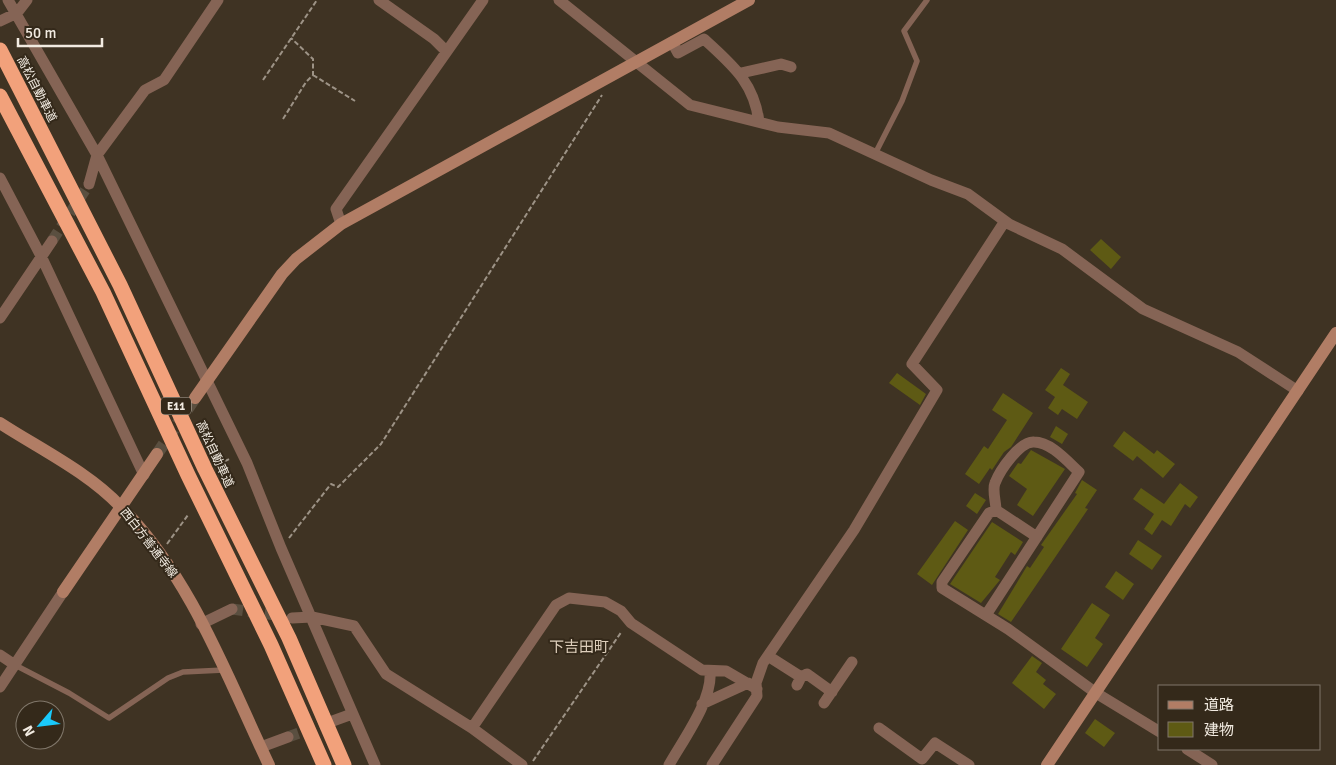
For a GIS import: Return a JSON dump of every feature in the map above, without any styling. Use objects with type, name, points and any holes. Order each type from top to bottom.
[{"type":"highway","name":"高松自動車道","points":[[0,50],[120,285],[205,469],[289,638],[344,765]]},
{"type":"highway","name":"E11","points":[[0,96],[103,292],[188,475],[271,645],[324,765]]},
{"type":"street","points":[[8,0],[97,154],[208,380],[242,452],[281,548],[375,765]]},
{"type":"street","points":[[0,21],[17,13],[27,0]]},
{"type":"street","points":[[89,184],[97,154],[145,90],[164,80],[218,0]]},
{"type":"street","points":[[379,0],[434,39],[446,51]]},
{"type":"street","points":[[341,224],[336,210],[483,0]]},
{"type":"street","points":[[558,0],[690,105],[759,122],[829,133],[876,152],[931,180],[968,194],[1005,221],[1062,249],[1143,310],[1238,352],[1298,391]]},
{"type":"street","points":[[195,398],[282,274],[296,259],[341,224],[749,0]]},
{"type":"street","points":[[672,42],[678,53],[704,39],[741,73],[750,90],[759,122]]},
{"type":"street","points":[[741,73],[781,64],[791,67]]},
{"type":"street","points":[[0,178],[41,256],[144,475]]},
{"type":"street","points":[[702,704],[752,686],[768,656],[854,530],[937,390],[912,364],[1005,221]]},
{"type":"street","points":[[0,318],[52,241]]},
{"type":"street","points":[[1047,765],[1336,333]]},
{"type":"street","name":"西白方善通寺線","points":[[0,423],[74,470],[121,506],[160,554],[184,590],[269,765]]},
{"type":"street","points":[[986,615],[1079,472],[1055,451],[1033,442],[1019,447],[994,484],[996,510]]},
{"type":"street","points":[[0,687],[157,454]]},
{"type":"street","points":[[996,510],[989,513],[942,582],[942,588],[1008,629],[1096,693],[1158,731]]},
{"type":"street","points":[[996,510],[1037,537]]},
{"type":"street","points":[[472,728],[561,601],[576,598],[605,602],[621,611],[629,621],[702,670],[726,671],[752,686],[757,696],[712,765]]},
{"type":"street","points":[[201,624],[232,609]]},
{"type":"street","points":[[292,618],[312,617],[354,626],[386,674],[472,728],[522,765]]},
{"type":"street","points":[[0,655],[15,665]]},
{"type":"street","points":[[768,656],[799,681],[807,674],[832,692]]},
{"type":"street","points":[[824,703],[852,662]]},
{"type":"street","points":[[669,765],[702,704],[711,681],[710,670]]},
{"type":"street","points":[[330,722],[352,714]]},
{"type":"street","points":[[879,728],[922,758],[934,743],[969,765]]},
{"type":"street","points":[[261,748],[288,737]]},
{"type":"street","points":[[1189,750],[1212,765]]},
{"type":"lane","points":[[876,152],[902,101],[917,61],[904,31],[927,0]]},
{"type":"lane","points":[[15,665],[69,693],[109,718],[168,678],[183,672],[224,670]]},
{"type":"path","points":[[263,80],[317,0]]},
{"type":"path","points":[[283,119],[306,82],[313,75],[312,58],[291,38]]},
{"type":"path","points":[[313,75],[355,102]]},
{"type":"path","points":[[281,548],[331,484],[338,487],[381,444],[606,89]]},
{"type":"path","points":[[218,465],[242,452]]},
{"type":"path","points":[[160,554],[188,515]]},
{"type":"path","points":[[530,765],[629,621]]},
{"type":"building","points":[[1101,239],[1121,257],[1111,269],[1090,250]]},
{"type":"building","points":[[1061,368],[1070,374],[1063,385],[1088,402],[1077,419],[1062,409],[1058,415],[1048,408],[1055,397],[1045,390]]},
{"type":"building","points":[[897,373],[926,394],[920,405],[889,383]]},
{"type":"building","points":[[1003,393],[1033,413],[1011,447],[1004,452],[992,470],[990,468],[979,484],[965,474],[984,446],[988,449],[1007,420],[992,410]]},
{"type":"building","points":[[1056,426],[1068,434],[1062,444],[1050,437]]},
{"type":"building","points":[[1124,431],[1154,454],[1157,450],[1175,464],[1163,478],[1137,456],[1133,461],[1113,446]]},
{"type":"building","points":[[1031,450],[1065,469],[1033,516],[1017,505],[1027,489],[1009,476],[1018,463],[1021,464]]},
{"type":"building","points":[[1082,480],[1097,490],[1085,508],[1088,509],[1011,622],[998,614],[1027,566],[1030,568],[1044,547],[1041,545],[1077,494],[1075,493]]},
{"type":"building","points":[[1180,483],[1198,497],[1190,508],[1185,504],[1171,526],[1162,520],[1152,535],[1144,529],[1154,514],[1133,499],[1141,488],[1164,504]]},
{"type":"building","points":[[975,493],[986,500],[977,514],[966,506]]},
{"type":"building","points":[[955,521],[968,530],[932,585],[917,574]]},
{"type":"building","points":[[992,522],[1023,542],[1015,555],[1011,552],[995,577],[1000,580],[981,603],[950,584]]},
{"type":"building","points":[[1138,540],[1162,556],[1152,570],[1129,554]]},
{"type":"building","points":[[1116,571],[1134,584],[1123,600],[1105,587]]},
{"type":"building","points":[[1092,603],[1110,615],[1095,638],[1103,644],[1087,667],[1061,649]]},
{"type":"building","points":[[1032,656],[1042,663],[1036,672],[1046,680],[1043,684],[1056,694],[1044,709],[1012,683]]},
{"type":"building","points":[[1095,719],[1115,733],[1104,747],[1085,733]]},
{"type":"tunnel","points":[[52,241],[89,184]]},
{"type":"tunnel","points":[[157,454],[195,398]]},
{"type":"tunnel","points":[[232,609],[282,616]]},
{"type":"tunnel","points":[[288,737],[330,722]]},
{"type":"district","name":"下吉田町","points":[[579,647]]}]
